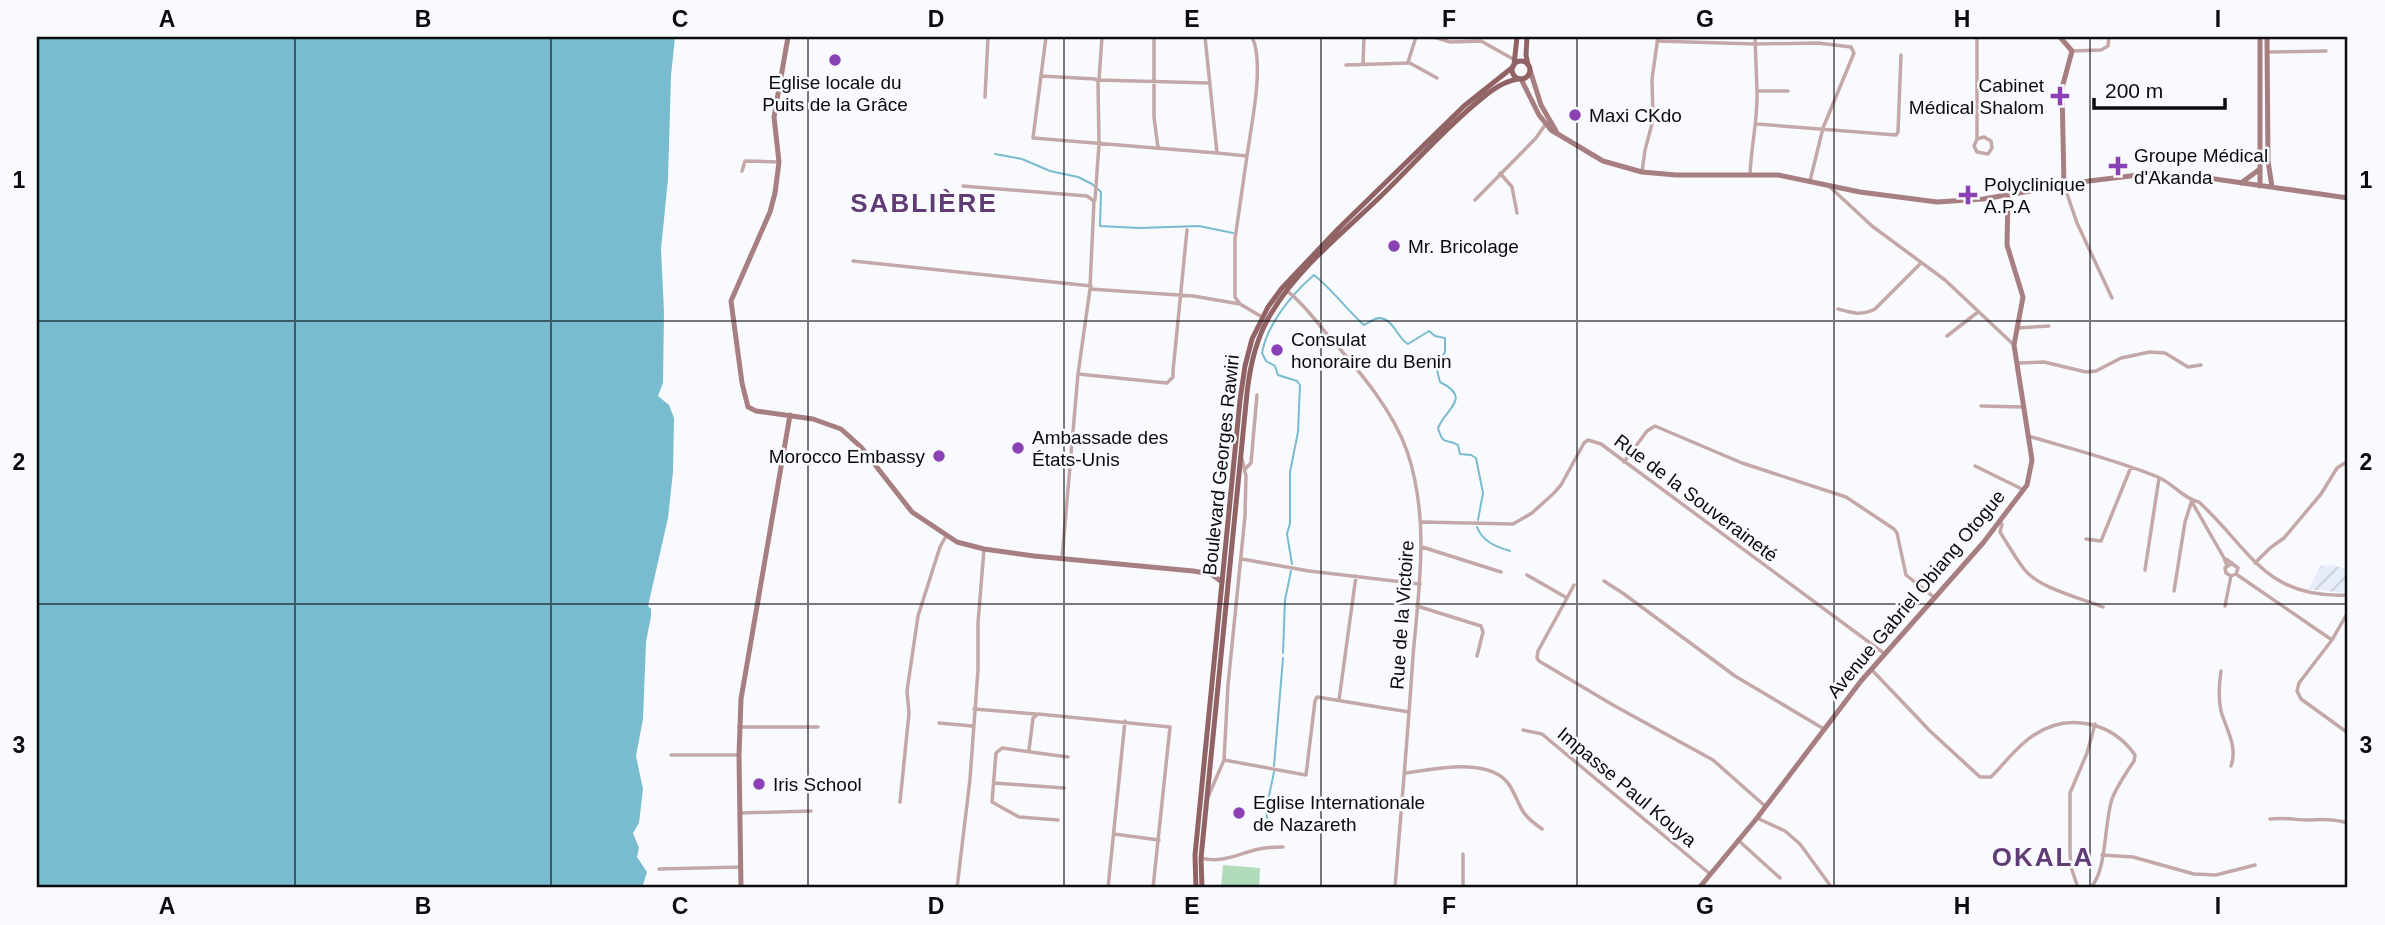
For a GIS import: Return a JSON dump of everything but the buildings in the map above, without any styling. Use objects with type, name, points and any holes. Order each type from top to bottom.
[{"type":"main road","points":[[1517,37],[1513,74],[1519,79],[1527,76],[1529,68],[1526,55],[1527,37]]},
{"type":"main road","points":[[1513,64],[1522,61],[1529,68]]},
{"type":"main road","name":"Boulevard Georges Rawiri","points":[[1196,888],[1195,855],[1243,376],[1250,347],[1262,317],[1289,279],[1464,106],[1513,64]]},
{"type":"main road","name":"Boulevard Georges Rawiri","points":[[1202,888],[1201,858],[1247,393],[1255,350],[1269,317],[1292,295],[1335,239],[1469,110],[1498,87],[1519,79]]},
{"type":"street","points":[[788,37],[774,117],[779,162],[771,208],[733,294],[731,308],[748,407],[756,411],[820,420],[848,434],[907,507],[946,536],[962,544],[1062,558],[1211,573],[1219,571],[1225,564]]},
{"type":"street","points":[[985,97],[988,37]]},
{"type":"street","points":[[1046,37],[1033,138],[1247,156]]},
{"type":"street","points":[[1062,558],[1078,374],[1090,287],[1099,144],[1102,37]]},
{"type":"street","points":[[1154,37],[1154,117],[1158,148]]},
{"type":"street","points":[[1205,37],[1217,153]]},
{"type":"street","points":[[1240,304],[1234,291],[1234,254],[1258,64],[1257,46],[1252,37]]},
{"type":"street","points":[[1363,64],[1364,37]]},
{"type":"street","points":[[1409,63],[1416,37]]},
{"type":"street","points":[[1434,37],[1450,42],[1481,41],[1513,64]]},
{"type":"street","points":[[1750,175],[1757,124],[1755,37]]},
{"type":"street","points":[[1977,37],[1978,139],[1974,146],[1977,152],[1984,155],[1990,151],[1991,141],[1984,137],[1978,139]]},
{"type":"street","points":[[2060,37],[2072,51]]},
{"type":"street","points":[[2072,51],[2104,49],[2108,46],[2109,37]]},
{"type":"street","points":[[2260,37],[2260,186]]},
{"type":"street","points":[[2267,37],[2268,161],[2272,187]]},
{"type":"street","points":[[1642,172],[1653,120],[1653,79],[1658,39],[1845,45],[1853,49],[1824,128],[1810,181]]},
{"type":"street","points":[[2072,51],[2062,88],[2064,185],[2077,223],[2112,298]]},
{"type":"street","points":[[2267,52],[2326,51]]},
{"type":"street","points":[[1757,124],[1897,134],[1901,55]]},
{"type":"street","points":[[1346,65],[1409,63],[1437,78]]},
{"type":"street","points":[[1529,68],[1541,105],[1558,134]]},
{"type":"street","points":[[1042,76],[1095,79],[1099,82],[1209,83]]},
{"type":"street","points":[[1519,79],[1545,125],[1603,161],[1642,172],[1676,176],[1778,175],[1873,195],[1937,202],[1966,201],[2155,173],[2348,198]]},
{"type":"street","points":[[1757,91],[1788,91]]},
{"type":"street","points":[[1475,200],[1536,138],[1545,125]]},
{"type":"street","points":[[742,171],[745,161],[779,162]]},
{"type":"street","points":[[2241,183],[2260,169]]},
{"type":"street","points":[[1500,173],[1512,187],[1517,213]]},
{"type":"street","points":[[963,186],[1087,196],[1094,201]]},
{"type":"street","points":[[1828,186],[1872,226],[1945,280],[2014,345]]},
{"type":"street","name":"Avenue Gabriel Obiang Otogue","points":[[1699,888],[1871,668],[1936,598],[2000,523],[2024,490],[2031,470],[2014,345],[2023,297],[2007,246],[2008,195]]},
{"type":"street","points":[[1078,374],[1167,383],[1170,381],[1187,230]]},
{"type":"street","points":[[853,261],[1180,295],[1240,304],[1262,317]]},
{"type":"street","points":[[1838,309],[1859,314],[1868,313],[1920,264]]},
{"type":"street","name":"Rue de la Victoire","points":[[1292,295],[1364,379],[1395,428],[1408,454],[1422,522],[1420,584],[1395,888]]},
{"type":"street","points":[[1947,336],[1978,312]]},
{"type":"street","points":[[2018,328],[2049,326]]},
{"type":"street","points":[[2016,363],[2044,362],[2086,372],[2121,358],[2150,352],[2165,353],[2188,367],[2201,365]]},
{"type":"street","points":[[1245,469],[1251,463],[1257,395]]},
{"type":"street","points":[[1981,406],[2024,407]]},
{"type":"street","points":[[741,888],[739,727],[747,663],[790,415]]},
{"type":"street","points":[[1624,462],[1647,431],[1655,426],[1742,463],[1846,497],[1894,529],[1906,575],[1936,598]]},
{"type":"street","points":[[2028,436],[2132,467],[2182,491],[2192,500],[2224,558],[2238,568],[2225,606]]},
{"type":"street","name":"Rue de la Souveraineté","points":[[1422,522],[1513,524],[1532,513],[1553,494],[1561,485],[1579,450],[1588,440],[1601,444],[1885,654]]},
{"type":"street","points":[[1207,800],[1224,760],[1228,685],[1242,559],[1245,469],[1241,457]]},
{"type":"street","points":[[2255,563],[2284,538],[2321,495],[2337,468],[2348,461]]},
{"type":"street","points":[[1975,466],[2024,490]]},
{"type":"street","points":[[2087,539],[2101,541],[2132,467]]},
{"type":"street","points":[[2145,570],[2159,478]]},
{"type":"street","points":[[2192,500],[2208,510],[2255,563],[2275,580],[2328,595],[2348,594]]},
{"type":"street","points":[[2174,591],[2185,522],[2192,500]]},
{"type":"street","points":[[2000,523],[2000,532],[2023,568],[2048,586],[2103,607]]},
{"type":"street","points":[[900,802],[909,713],[907,691],[918,616],[946,536]]},
{"type":"street","points":[[1422,547],[1501,572]]},
{"type":"street","points":[[957,888],[967,808],[985,549]]},
{"type":"street","points":[[1242,559],[1309,571],[1420,584]]},
{"type":"street","points":[[2229,564],[2225,571],[2332,640]]},
{"type":"street","points":[[1211,573],[1219,578],[1223,585]]},
{"type":"street","points":[[1527,575],[1567,598]]},
{"type":"street","points":[[1339,700],[1356,576]]},
{"type":"street","points":[[1604,581],[1735,676],[1824,729]]},
{"type":"street","points":[[1573,585],[1538,651],[1539,661],[1713,760],[1765,806]]},
{"type":"street","points":[[1417,607],[1478,624],[1483,632],[1478,656]]},
{"type":"street","points":[[2348,612],[2332,640],[2305,674],[2297,691],[2301,699],[2348,733]]},
{"type":"street","points":[[1871,668],[1930,731],[1980,777],[1992,777],[2036,733],[2054,726],[2076,722],[2095,724],[2119,737],[2135,755],[2134,761],[2112,800],[2102,855],[2102,870],[2090,888]]},
{"type":"street","points":[[2221,671],[2218,695],[2230,730],[2234,759],[2231,766]]},
{"type":"street","points":[[1224,760],[1306,775],[1316,699],[1321,697],[1409,712]]},
{"type":"street","points":[[974,708],[1170,727],[1153,888]]},
{"type":"street","points":[[1029,750],[1033,718],[1038,714]]},
{"type":"street","points":[[1108,888],[1125,721]]},
{"type":"street","points":[[939,723],[972,726]]},
{"type":"street","points":[[2078,888],[2070,860],[2070,793],[2087,753],[2095,724]]},
{"type":"street","points":[[739,727],[818,727]]},
{"type":"street","name":"Impasse Paul Kouya","points":[[1523,730],[1542,734],[1710,874]]},
{"type":"street","points":[[1058,820],[1019,817],[991,800],[997,751],[1002,748],[1029,750],[1068,757]]},
{"type":"street","points":[[671,755],[739,755]]},
{"type":"street","points":[[1406,773],[1462,767],[1492,772],[1509,785],[1525,817],[1542,829]]},
{"type":"street","points":[[994,783],[1064,788]]},
{"type":"street","points":[[741,813],[811,811]]},
{"type":"street","points":[[2270,819],[2285,817],[2339,820],[2348,823]]},
{"type":"street","points":[[1756,818],[1785,831],[1800,844],[1832,888]]},
{"type":"street","points":[[1114,834],[1159,840]]},
{"type":"street","points":[[1738,840],[1780,878]]},
{"type":"street","points":[[1201,858],[1240,857],[1263,848],[1283,847]]},
{"type":"street","points":[[1463,853],[1464,888]]},
{"type":"street","points":[[2102,855],[2133,857],[2194,874],[2217,875],[2255,865]]},
{"type":"street","points":[[659,869],[741,867]]},
{"type":"shaded area","points":[[2321,566],[2348,569],[2346,593],[2308,589]]},
{"type":"green space","points":[[1223,865],[1260,868],[1259,888],[1221,888]]},
{"type":"water","points":[[37,37],[675,37],[668,179],[661,249],[663,383],[658,396],[669,405],[674,418],[673,472],[668,518],[648,606],[651,616],[646,642],[643,719],[636,756],[643,789],[639,823],[633,833],[639,848],[637,857],[647,872],[642,888],[37,888]]},
{"type":"waterway","points":[[995,154],[1022,159],[1092,184],[1101,192],[1100,226],[1199,226],[1233,233]]},
{"type":"waterway","points":[[1292,564],[1287,534],[1290,523],[1290,472],[1298,432],[1300,385],[1297,381],[1278,375],[1275,366],[1266,361],[1262,353],[1269,331],[1282,310],[1314,275],[1364,325],[1375,319],[1386,320],[1408,344],[1429,331],[1435,336],[1445,338],[1445,352],[1436,366],[1440,382],[1449,388],[1456,398],[1438,428],[1444,440],[1458,445],[1460,454],[1476,458],[1483,493],[1478,520]]},
{"type":"waterway","points":[[1477,527],[1490,543],[1510,551]]},
{"type":"waterway","points":[[1283,653],[1285,600],[1291,571]]},
{"type":"waterway","points":[[1274,766],[1283,658]]},
{"type":"waterway","points":[[1268,825],[1266,810],[1274,772]]},
{"type":"place","name":"Eglise locale du Puits de la Grâce","points":[[835,60]]},
{"type":"place","name":"Cabinet Médical Shalom","points":[[2060,96]]},
{"type":"place","name":"Maxi CKdo","points":[[1575,115]]},
{"type":"place","name":"Groupe Médical d'Akanda","points":[[2118,166]]},
{"type":"place","name":"Polyclinique A.P.A","points":[[1968,195]]},
{"type":"place","name":"Mr. Bricolage","points":[[1394,246]]},
{"type":"place","name":"Consulat honoraire du Benin","points":[[1277,350]]},
{"type":"place","name":"Ambassade des États-Unis","points":[[1018,448]]},
{"type":"place","name":"Morocco Embassy","points":[[939,456]]},
{"type":"place","name":"Iris School","points":[[759,784]]},
{"type":"place","name":"Eglise Internationale de Nazareth","points":[[1239,813]]},
{"type":"district","name":"SABLIÈRE","points":[[924,203]]},
{"type":"district","name":"OKALA","points":[[2043,857]]}]
